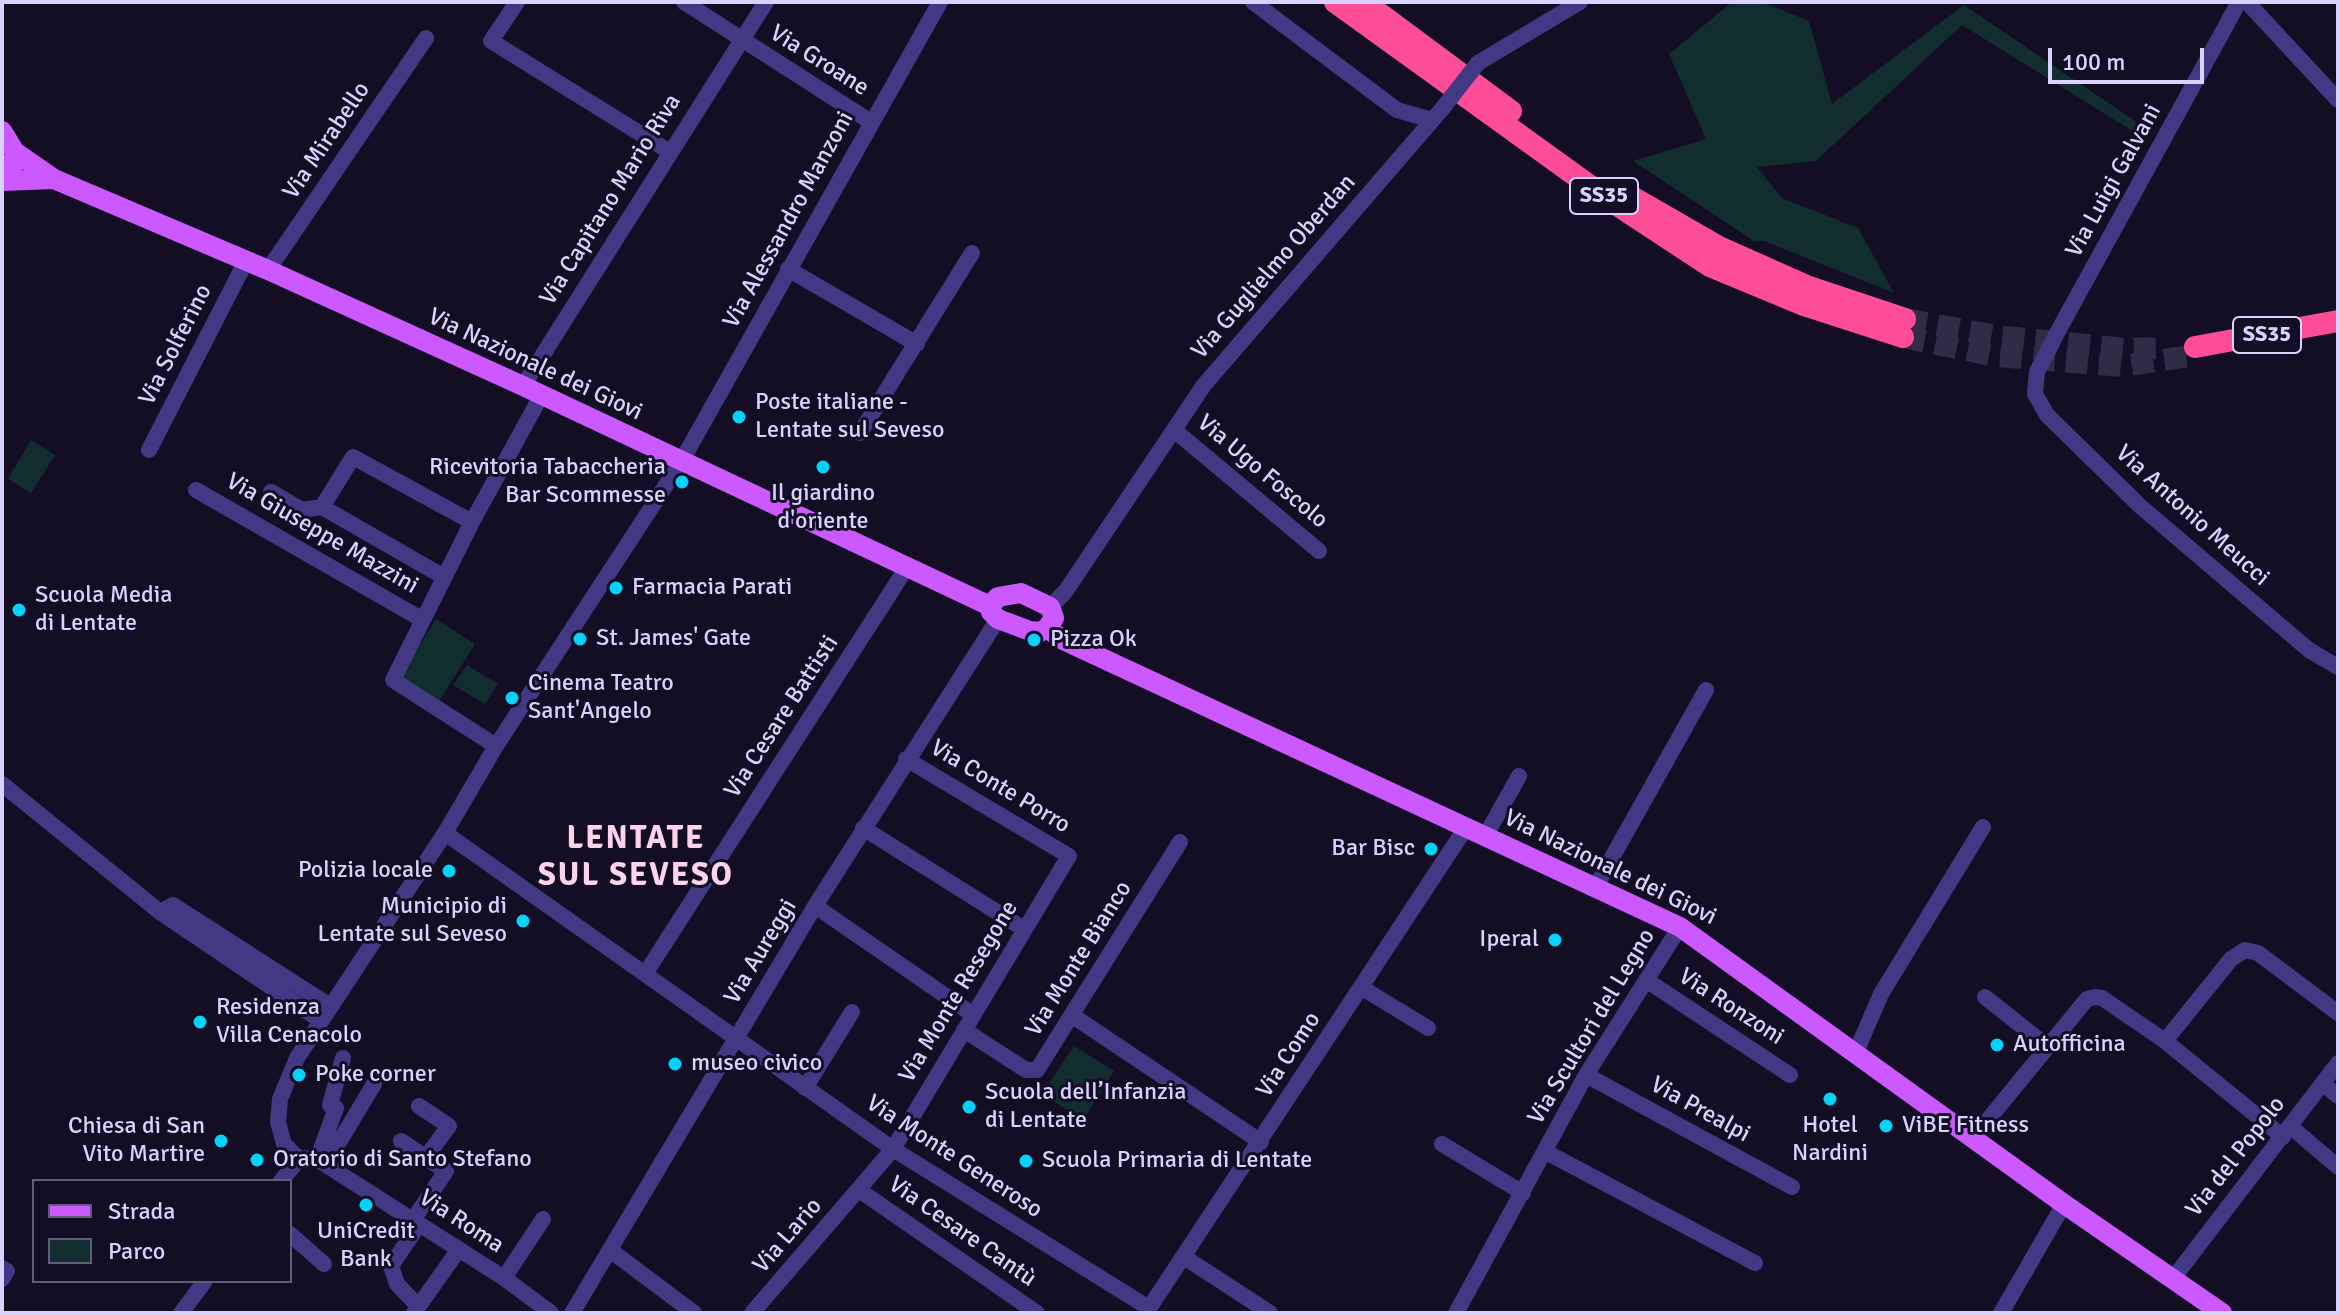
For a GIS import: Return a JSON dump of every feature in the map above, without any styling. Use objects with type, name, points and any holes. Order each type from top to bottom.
[{"type":"highway","name":"SS35","points":[[1335,2],[1608,199],[1710,266],[1804,305],[1904,328],[1719,247],[1616,188],[1364,2]]},
{"type":"highway","name":"SS35","points":[[2338,321],[2196,351],[2310,342],[2338,335]]},
{"type":"main road","points":[[2,131],[15,152],[12,168],[2,181]]},
{"type":"main road","name":"Via Nazionale dei Giovi","points":[[15,152],[54,179],[268,270],[523,386],[907,567],[1030,631],[1040,632],[1047,628],[1063,640],[1680,927],[2064,1204],[2222,1313]]},
{"type":"main road","name":"Via Nazionale dei Giovi","points":[[2,181],[54,179]]},
{"type":"main road","points":[[994,612],[998,597],[1021,593],[1050,607],[1054,618],[1047,628]]},
{"type":"street","points":[[517,2],[491,41],[670,152]]},
{"type":"street","name":"Via Groane","points":[[684,2],[871,122]]},
{"type":"street","name":"Via Capitano Mario Riva","points":[[523,386],[766,2]]},
{"type":"street","name":"Via Alessandro Manzoni","points":[[314,1161],[284,1144],[278,1122],[288,1076],[325,1013],[445,833],[496,746],[681,462],[940,2]]},
{"type":"street","points":[[1253,2],[1397,110],[1414,141]]},
{"type":"street","name":"Via Guglielmo Oberdan","points":[[1050,607],[1065,592],[1204,385],[1437,115],[1478,63],[1560,6],[1580,2]]},
{"type":"street","name":"Via Luigi Galvani","points":[[2034,383],[2057,333],[2239,2]]},
{"type":"street","points":[[2247,2],[2338,100]]},
{"type":"street","name":"Via Mirabello","points":[[268,270],[426,38]]},
{"type":"street","points":[[1397,110],[1437,115]]},
{"type":"street","points":[[860,433],[972,253]]},
{"type":"street","name":"Via Solferino","points":[[149,450],[246,261]]},
{"type":"street","points":[[788,269],[917,344]]},
{"type":"street","name":"Via Antonio Meucci","points":[[2034,383],[2035,394],[2047,415],[2140,506],[2309,650],[2338,667]]},
{"type":"street","name":"Via Giuseppe Mazzini","points":[[496,746],[393,680],[472,522],[541,396]]},
{"type":"street","name":"Via Ugo Foscolo","points":[[1174,430],[1319,551]]},
{"type":"street","points":[[322,507],[353,457],[472,522]]},
{"type":"street","name":"Via Giuseppe Mazzini","points":[[196,490],[423,620]]},
{"type":"street","points":[[271,492],[302,510],[322,507],[444,577]]},
{"type":"street","name":"Via Cesare Battisti","points":[[645,974],[907,567]]},
{"type":"street","name":"Via Aureggi","points":[[572,1313],[994,612]]},
{"type":"street","points":[[1596,886],[1706,690]]},
{"type":"street","name":"Via Conte Porro","points":[[906,759],[1069,856]]},
{"type":"street","points":[[1486,835],[1519,776]]},
{"type":"street","points":[[2,784],[160,912],[325,1013]]},
{"type":"street","name":"Via Como","points":[[1148,1311],[1467,826]]},
{"type":"street","points":[[1856,1052],[1881,994],[1983,827]]},
{"type":"street","points":[[863,828],[1024,929]]},
{"type":"street","name":"Via Monte Generoso","points":[[445,833],[893,1149],[1148,1311]]},
{"type":"street","name":"Via Monte Bianco","points":[[964,1030],[1026,1070],[1037,1070],[1180,842]]},
{"type":"street","name":"Via Monte Resegone","points":[[859,1190],[893,1149],[1069,856]]},
{"type":"street","points":[[815,906],[972,1014]]},
{"type":"street","name":"Via Scultori del Legno","points":[[1456,1313],[1586,1075],[1680,927]]},
{"type":"street","points":[[2165,1041],[2231,959],[2245,950],[2258,953],[2338,1013]]},
{"type":"street","name":"Via Ronzoni","points":[[1646,980],[1790,1075]]},
{"type":"street","points":[[1362,988],[1428,1028]]},
{"type":"street","points":[[1985,997],[2048,1047]]},
{"type":"street","points":[[1973,1138],[2087,999],[2102,998],[2338,1167]]},
{"type":"street","points":[[805,1088],[852,1012]]},
{"type":"street","points":[[1073,1016],[1261,1142]]},
{"type":"street","points":[[314,1161],[336,1108],[330,1105],[343,1058]]},
{"type":"street","name":"Via del Popolo","points":[[2172,1280],[2338,1063]]},
{"type":"street","name":"Via Prealpi","points":[[1586,1075],[1792,1187]]},
{"type":"street","points":[[284,1179],[314,1161],[374,1084]]},
{"type":"street","points":[[2323,1084],[2338,1096]]},
{"type":"street","points":[[419,1106],[449,1126],[426,1157]]},
{"type":"street","points":[[401,1141],[446,1171],[420,1224],[391,1266],[397,1284],[416,1309],[459,1249]]},
{"type":"street","points":[[1442,1144],[1523,1193]]},
{"type":"street","name":"Via Scultori del Legno","points":[[1546,1152],[1755,1263]]},
{"type":"street","name":"Via Roma","points":[[314,1161],[459,1249],[551,1313]]},
{"type":"street","name":"Via Lario","points":[[752,1313],[859,1190]]},
{"type":"street","name":"Via Cesare Cantù","points":[[859,1190],[1037,1313]]},
{"type":"street","points":[[2001,1313],[2064,1204]]},
{"type":"street","points":[[504,1278],[543,1219]]},
{"type":"street","points":[[292,1236],[324,1264]]},
{"type":"street","points":[[610,1250],[694,1313]]},
{"type":"street","points":[[1184,1257],[1270,1313]]},
{"type":"street","points":[[181,1313],[204,1283]]},
{"type":"green space","points":[[1732,2],[1762,2],[1809,21],[1832,104],[1964,5],[2138,123],[2144,138],[1962,25],[1816,161],[1757,167],[1782,198],[1858,228],[1894,293],[1764,241],[1754,241],[1633,161],[1706,139],[1669,54]]},
{"type":"green space","points":[[31,440],[55,455],[31,493],[8,479]]},
{"type":"green space","points":[[436,619],[475,644],[439,701],[400,676]]},
{"type":"green space","points":[[467,665],[498,684],[485,704],[453,685]]},
{"type":"green space","points":[[1074,1046],[1114,1071],[1083,1120],[1042,1094]]},
{"type":"tunnel","points":[[1905,319],[1996,336],[2127,349],[2166,348]]},
{"type":"tunnel","points":[[1903,337],[1996,356],[2122,366],[2197,355]]},
{"type":"place","name":"Poste italiane - Lentate sul Seveso","points":[[739,417]]},
{"type":"place","name":"Il giardino d'oriente","points":[[823,467]]},
{"type":"place","name":"Ricevitoria Tabaccheria Bar Scommesse","points":[[682,482]]},
{"type":"place","name":"Farmacia Parati","points":[[616,588]]},
{"type":"place","name":"Scuola Media di Lentate","points":[[19,610]]},
{"type":"place","name":"St. James' Gate","points":[[580,639]]},
{"type":"place","name":"Pizza Ok","points":[[1034,640]]},
{"type":"place","name":"Cinema Teatro Sant'Angelo","points":[[512,698]]},
{"type":"place","name":"Bar Bisc","points":[[1431,849]]},
{"type":"place","name":"Polizia locale","points":[[449,871]]},
{"type":"place","name":"Municipio di Lentate sul Seveso","points":[[523,921]]},
{"type":"place","name":"Iperal","points":[[1555,940]]},
{"type":"place","name":"Residenza Villa Cenacolo","points":[[200,1022]]},
{"type":"place","name":"Autofficina","points":[[1997,1045]]},
{"type":"place","name":"museo civico","points":[[675,1064]]},
{"type":"place","name":"Poke corner","points":[[299,1075]]},
{"type":"place","name":"Hotel Nardini","points":[[1830,1099]]},
{"type":"place","name":"Scuola dell’Infanzia di Lentate","points":[[969,1107]]},
{"type":"place","name":"ViBE Fitness","points":[[1886,1126]]},
{"type":"place","name":"Chiesa di San Vito Martire","points":[[221,1141]]},
{"type":"place","name":"Oratorio di Santo Stefano","points":[[257,1160]]},
{"type":"place","name":"Scuola Primaria di Lentate","points":[[1026,1161]]},
{"type":"place","name":"UniCredit Bank","points":[[366,1205]]},
{"type":"district","name":"LENTATE SUL SEVESO","points":[[636,858]]}]
